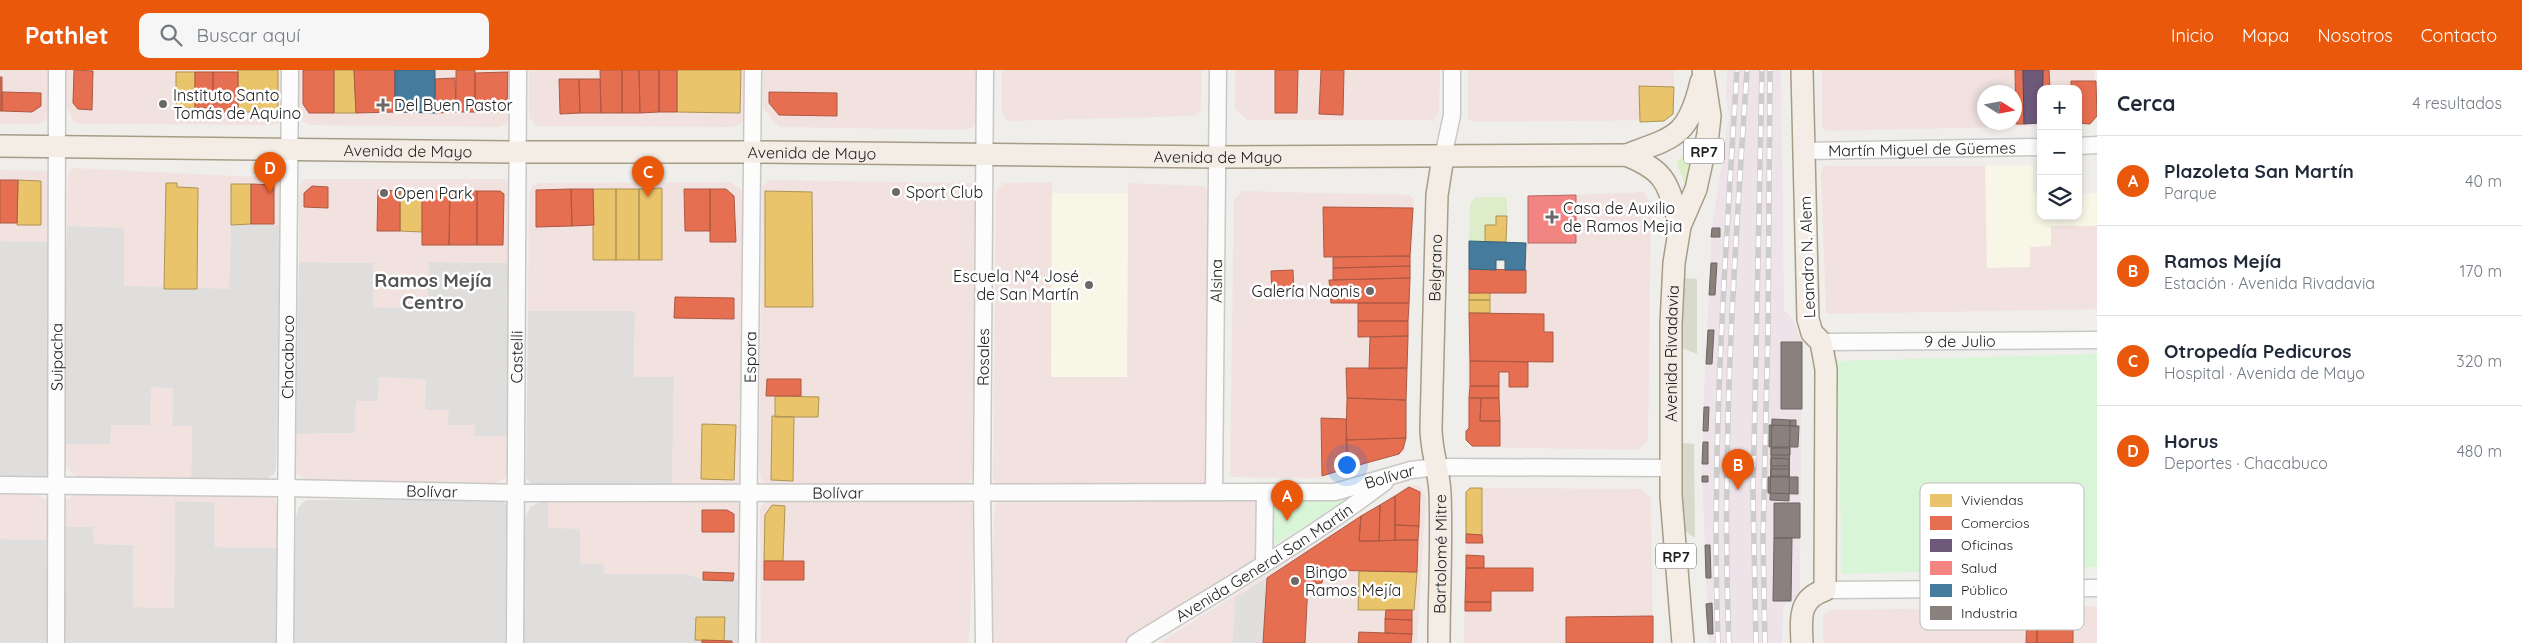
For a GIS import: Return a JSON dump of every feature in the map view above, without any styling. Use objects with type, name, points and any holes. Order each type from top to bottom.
[{"type":"main road","name":"Leandro N. Alem","points":[[1802,70],[1808,319],[1812,333],[1821,342],[1826,369],[1825,590]]},
{"type":"main road","name":"Avenida de Mayo","points":[[0,146],[1218,157],[1626,155],[1667,140],[1678,133],[1695,107],[1704,71]]},
{"type":"main road","name":"Avenida Rivadavia","points":[[1683,643],[1670,468],[1671,324],[1674,263],[1680,226],[1696,189],[1708,134],[1710,116],[1704,71]]},
{"type":"main road","name":"Avenida de Mayo","points":[[1626,155],[1648,164],[1665,180],[1680,226]]},
{"type":"main road","name":"Belgrano","points":[[1438,466],[1431,447],[1431,428],[1437,196],[1444,157]]},
{"type":"main road","name":"Bartolomé Mitre","points":[[1438,466],[1440,492],[1439,643]]},
{"type":"main road","points":[[1802,643],[1801,619],[1804,607],[1813,594],[1825,590]]},
{"type":"street","name":"Suipacha","points":[[56,643],[57,70]]},
{"type":"street","name":"Chacabuco","points":[[285,643],[290,70]]},
{"type":"street","name":"Castelli","points":[[515,643],[518,493],[516,152],[518,70]]},
{"type":"street","name":"Espora","points":[[747,643],[753,70]]},
{"type":"street","name":"Rosales","points":[[984,643],[982,492],[985,70]]},
{"type":"street","name":"Alsina","points":[[1214,492],[1218,70]]},
{"type":"street","name":"Belgrano","points":[[1444,157],[1452,115],[1452,70]]},
{"type":"street","points":[[2082,146],[2097,146]]},
{"type":"street","name":"Martín Miguel de Güemes","points":[[1803,151],[2037,147]]},
{"type":"street","name":"9 de Julio","points":[[1821,342],[2097,340]]},
{"type":"street","name":"Bolívar","points":[[0,485],[518,493],[1335,492],[1412,470],[1438,466],[1670,468]]},
{"type":"street","name":"Avenida General San Martín","points":[[1135,643],[1356,504],[1391,477]]},
{"type":"street","points":[[1264,563],[1265,492]]},
{"type":"street","points":[[2084,588],[2097,588]]},
{"type":"street","points":[[1825,590],[1920,589]]},
{"type":"shaded area","points":[[0,70],[50,70],[50,112],[45,121],[37,124],[0,124]]},
{"type":"shaded area","points":[[66,70],[283,70],[283,116],[278,123],[272,125],[80,124],[74,122],[66,106]]},
{"type":"shaded area","points":[[299,70],[513,70],[510,118],[506,124],[499,127],[312,125],[304,122],[299,117]]},
{"type":"shaded area","points":[[529,70],[746,70],[746,114],[742,123],[732,127],[539,126],[535,125],[529,117]]},
{"type":"shaded area","points":[[763,70],[979,70],[979,112],[974,126],[967,130],[779,127],[763,108]]},
{"type":"shaded area","points":[[1002,70],[1202,70],[1201,109],[1195,116],[1008,121],[1002,114]]},
{"type":"shaded area","points":[[1235,70],[1440,70],[1439,113],[1434,120],[1247,120],[1235,109]]},
{"type":"shaded area","points":[[1468,70],[1674,70],[1674,114],[1662,120],[1475,122],[1468,119]]},
{"type":"shaded area","points":[[1727,70],[1781,70],[1784,310],[1794,321],[1802,342],[1800,593],[1783,607],[1782,643],[1709,643],[1702,476],[1704,392],[1712,228],[1729,115],[1726,98]]},
{"type":"shaded area","points":[[1822,70],[2094,70],[2096,116],[2090,125],[2082,125],[2082,85],[2037,85],[2037,126],[2022,126],[2022,85],[1977,85],[1977,127],[1827,131],[1822,128]]},
{"type":"shaded area","points":[[2033,165],[2033,193],[2037,194],[2037,220],[2082,220],[2082,194],[2097,193],[2097,226],[2051,226],[2051,246],[2030,247],[2030,267],[1987,268],[1985,166]]},
{"type":"shaded area","points":[[1825,166],[1986,166],[2030,246],[2051,226],[2097,226],[2097,309],[1826,314],[1821,171]]},
{"type":"shaded area","points":[[73,168],[275,178],[281,185],[280,225],[231,225],[229,289],[124,286],[124,228],[67,226],[68,173]]},
{"type":"shaded area","points":[[0,170],[46,171],[52,175],[53,242],[0,241]]},
{"type":"shaded area","points":[[305,179],[504,179],[512,184],[512,263],[429,262],[427,308],[373,307],[373,263],[299,262],[299,190],[301,183]]},
{"type":"shaded area","points":[[769,180],[970,183],[979,187],[975,475],[966,486],[770,486],[762,481],[759,469],[762,187]]},
{"type":"shaded area","points":[[730,182],[740,188],[742,194],[743,470],[740,482],[730,487],[672,487],[674,377],[634,377],[635,311],[528,311],[529,194],[532,186],[540,183]]},
{"type":"shaded area","points":[[1052,182],[1051,377],[1127,377],[1128,183],[1201,186],[1206,188],[1209,194],[1207,480],[1203,484],[998,485],[993,481],[996,191],[1004,183]]},
{"type":"shaded area","points":[[1242,191],[1409,195],[1414,199],[1405,451],[1316,478],[1232,477],[1230,472],[1234,200]]},
{"type":"shaded area","points":[[1643,192],[1651,202],[1648,440],[1638,450],[1475,447],[1467,441],[1469,269],[1525,270],[1526,243],[1576,243],[1576,195]]},
{"type":"shaded area","name":"Escuela N°4 José de San Martín","points":[[1052,193],[1128,193],[1127,377],[1051,377]]},
{"type":"shaded area","points":[[231,225],[280,225],[276,469],[274,474],[265,480],[191,479],[192,427],[172,426],[173,388],[150,425],[111,444],[62,444],[67,226],[124,227],[229,288]]},
{"type":"shaded area","points":[[0,241],[53,242],[49,470],[45,476],[38,480],[0,480]]},
{"type":"shaded area","points":[[299,262],[374,263],[373,307],[427,308],[429,262],[512,263],[509,437],[475,436],[475,425],[448,425],[379,377],[378,402],[356,401],[355,433],[296,434]]},
{"type":"shaded area","points":[[1684,278],[1697,279],[1697,354],[1682,348]]},
{"type":"shaded area","points":[[528,311],[635,311],[634,377],[674,377],[672,487],[538,486],[531,484],[526,478]]},
{"type":"shaded area","points":[[379,377],[426,379],[425,410],[449,410],[448,425],[475,425],[475,436],[509,437],[509,466],[506,478],[496,483],[309,481],[297,474],[294,467],[296,434],[355,433],[356,401],[378,401]]},
{"type":"shaded area","points":[[151,387],[173,388],[172,426],[192,426],[191,479],[79,478],[72,473],[62,460],[62,444],[110,444],[111,425],[150,425]]},
{"type":"shaded area","points":[[1683,443],[1694,444],[1695,538],[1682,529]]},
{"type":"shaded area","points":[[1408,486],[1420,486],[1426,497],[1417,643],[1159,643]]},
{"type":"shaded area","points":[[1472,488],[1641,489],[1651,498],[1653,643],[1464,643],[1466,493]]},
{"type":"shaded area","points":[[79,493],[265,493],[273,496],[279,511],[277,548],[215,547],[214,502],[175,501],[174,608],[133,607],[133,545],[94,544],[93,527],[63,527],[64,506],[67,499]]},
{"type":"shaded area","points":[[0,495],[37,495],[48,500],[50,506],[51,540],[0,539]]},
{"type":"shaded area","points":[[767,498],[965,501],[971,504],[975,510],[969,643],[761,643],[760,509]]},
{"type":"shaded area","points":[[501,499],[512,511],[510,643],[294,643],[296,517],[299,507],[306,500]]},
{"type":"shaded area","points":[[548,499],[580,529],[604,564],[605,574],[687,574],[703,580],[740,580],[737,643],[524,643],[524,519],[531,506]]},
{"type":"shaded area","points":[[548,499],[732,500],[739,503],[742,511],[740,580],[703,580],[687,574],[605,574],[604,564],[580,564],[580,529],[548,528]]},
{"type":"shaded area","points":[[1000,500],[1260,501],[1260,563],[1130,643],[991,643],[994,516],[995,506]]},
{"type":"shaded area","points":[[175,501],[214,502],[215,547],[277,548],[276,643],[64,643],[63,527],[94,527],[94,544],[133,545],[133,607],[174,608]]},
{"type":"shaded area","points":[[0,539],[51,540],[50,643],[0,643]]},
{"type":"shaded area","points":[[1267,578],[1264,643],[1233,643],[1235,598]]},
{"type":"shaded area","points":[[2084,606],[2097,606],[2097,643],[1823,643],[1823,615],[1831,610],[1920,609],[1920,630],[2084,630]]},
{"type":"green space","points":[[1693,146],[1685,184],[1676,162]]},
{"type":"green space","points":[[1476,197],[1507,197],[1507,216],[1496,225],[1486,225],[1485,242],[1469,241],[1470,204]]},
{"type":"green space","points":[[2097,354],[2097,567],[2084,567],[2084,483],[1920,483],[1920,572],[1842,574],[1837,361]]},
{"type":"green space","points":[[1260,501],[1345,501],[1270,548]]},
{"type":"building: Viviendas","points":[[238,70],[278,70],[278,112],[238,112]]},
{"type":"building: Viviendas","points":[[334,70],[354,70],[356,113],[334,113]]},
{"type":"building: Viviendas","points":[[677,70],[741,70],[740,113],[677,112]]},
{"type":"building: Viviendas","points":[[176,72],[195,72],[195,108],[176,108]]},
{"type":"building: Viviendas","points":[[1639,86],[1674,87],[1673,114],[1664,121],[1640,122]]},
{"type":"building: Viviendas","points":[[18,180],[41,181],[41,225],[17,225]]},
{"type":"building: Viviendas","points":[[166,183],[177,183],[177,187],[198,188],[197,289],[164,289]]},
{"type":"building: Viviendas","points":[[231,184],[251,184],[251,224],[231,225]]},
{"type":"building: Viviendas","points":[[662,188],[662,260],[639,260],[639,189]]},
{"type":"building: Viviendas","points":[[593,189],[616,189],[616,260],[593,260]]},
{"type":"building: Viviendas","points":[[616,189],[639,189],[639,260],[616,260]]},
{"type":"building: Viviendas","points":[[400,191],[422,191],[422,232],[400,231]]},
{"type":"building: Viviendas","points":[[765,191],[812,192],[813,307],[765,307]]},
{"type":"building: Viviendas","points":[[1496,216],[1507,216],[1506,242],[1485,242],[1485,225],[1496,225]]},
{"type":"building: Viviendas","points":[[1490,292],[1490,300],[1469,300],[1469,293]]},
{"type":"building: Viviendas","points":[[1469,300],[1490,300],[1490,313],[1469,313]]},
{"type":"building: Viviendas","points":[[775,396],[819,397],[818,417],[775,417]]},
{"type":"building: Viviendas","points":[[772,416],[794,417],[793,481],[771,480]]},
{"type":"building: Viviendas","points":[[702,424],[736,425],[734,480],[701,479]]},
{"type":"building: Viviendas","points":[[1470,488],[1482,488],[1482,535],[1466,534],[1466,492]]},
{"type":"building: Viviendas","points":[[772,505],[785,506],[783,561],[764,561],[765,515]]},
{"type":"building: Viviendas","points":[[1359,571],[1417,572],[1414,610],[1358,610]]},
{"type":"building: Viviendas","points":[[696,617],[725,617],[724,641],[695,640]]},
{"type":"building: Comercios","points":[[74,70],[93,71],[92,110],[78,109],[73,103]]},
{"type":"building: Comercios","points":[[303,70],[334,70],[334,113],[309,113],[303,104]]},
{"type":"building: Comercios","points":[[354,70],[395,70],[395,112],[356,113]]},
{"type":"building: Comercios","points":[[456,70],[475,70],[475,112],[456,112]]},
{"type":"building: Comercios","points":[[600,70],[622,70],[622,113],[601,113]]},
{"type":"building: Comercios","points":[[622,70],[639,70],[640,113],[622,113]]},
{"type":"building: Comercios","points":[[639,70],[659,70],[659,112],[640,113]]},
{"type":"building: Comercios","points":[[659,70],[677,70],[677,112],[659,112]]},
{"type":"building: Comercios","points":[[1275,70],[1298,70],[1297,113],[1275,113]]},
{"type":"building: Comercios","points":[[1321,70],[1344,70],[1343,115],[1319,114]]},
{"type":"building: Comercios","points":[[2015,70],[2023,70],[2024,124],[2022,124],[2022,85],[2015,85]]},
{"type":"building: Comercios","points":[[2043,70],[2049,70],[2050,85],[2043,85]]},
{"type":"building: Comercios","points":[[195,72],[213,72],[213,108],[195,108]]},
{"type":"building: Comercios","points":[[213,72],[238,72],[238,112],[213,112]]},
{"type":"building: Comercios","points":[[508,72],[507,107],[500,112],[475,112],[475,73]]},
{"type":"building: Comercios","points":[[0,77],[2,77],[2,111],[0,111]]},
{"type":"building: Comercios","points":[[455,78],[456,112],[435,113],[435,79]]},
{"type":"building: Comercios","points":[[559,79],[579,79],[580,113],[560,114]]},
{"type":"building: Comercios","points":[[579,79],[600,79],[601,113],[580,113]]},
{"type":"building: Comercios","points":[[2071,81],[2096,81],[2097,116],[2090,124],[2082,123],[2082,85],[2071,85]]},
{"type":"building: Comercios","points":[[2,92],[41,93],[41,106],[32,112],[2,111]]},
{"type":"building: Comercios","points":[[769,92],[837,93],[837,116],[779,115],[769,103]]},
{"type":"building: Comercios","points":[[0,180],[18,180],[17,223],[0,223]]},
{"type":"building: Comercios","points":[[251,184],[274,185],[274,224],[251,224]]},
{"type":"building: Comercios","points":[[312,186],[328,187],[328,208],[304,207],[304,193]]},
{"type":"building: Comercios","points":[[571,189],[593,189],[594,225],[572,226]]},
{"type":"building: Comercios","points":[[571,189],[572,226],[536,227],[536,190]]},
{"type":"building: Comercios","points":[[684,189],[710,189],[710,231],[685,231]]},
{"type":"building: Comercios","points":[[710,189],[726,189],[734,196],[736,242],[710,242]]},
{"type":"building: Comercios","points":[[378,190],[400,191],[400,231],[377,231]]},
{"type":"building: Comercios","points":[[422,191],[450,191],[449,245],[422,245]]},
{"type":"building: Comercios","points":[[450,191],[477,191],[477,245],[449,245]]},
{"type":"building: Comercios","points":[[477,191],[500,191],[504,194],[503,245],[477,245]]},
{"type":"building: Comercios","points":[[1323,207],[1413,208],[1410,256],[1324,257]]},
{"type":"building: Comercios","points":[[1410,256],[1410,266],[1333,268],[1333,257]]},
{"type":"building: Comercios","points":[[1410,266],[1410,278],[1333,280],[1333,268]]},
{"type":"building: Comercios","points":[[1469,269],[1526,270],[1526,293],[1469,293]]},
{"type":"building: Comercios","name":"Galería Naonis","points":[[1293,270],[1294,296],[1272,297],[1271,271]]},
{"type":"building: Comercios","name":"Galería Naonis","points":[[1410,278],[1409,303],[1331,303],[1329,280]]},
{"type":"building: Comercios","points":[[675,297],[734,298],[734,319],[674,318]]},
{"type":"building: Comercios","points":[[1358,303],[1409,303],[1408,321],[1358,321]]},
{"type":"building: Comercios","points":[[1469,313],[1544,314],[1544,332],[1553,332],[1553,362],[1470,361]]},
{"type":"building: Comercios","points":[[1358,321],[1408,321],[1408,336],[1358,337]]},
{"type":"building: Comercios","points":[[1408,336],[1407,368],[1369,369],[1370,337]]},
{"type":"building: Comercios","points":[[1470,361],[1528,362],[1528,387],[1509,387],[1509,372],[1499,372],[1499,386],[1470,386]]},
{"type":"building: Comercios","points":[[1346,368],[1407,368],[1406,400],[1347,398]]},
{"type":"building: Comercios","points":[[767,379],[801,379],[801,396],[766,396]]},
{"type":"building: Comercios","points":[[1470,386],[1499,386],[1499,398],[1469,398]]},
{"type":"building: Comercios","points":[[1347,398],[1406,400],[1406,438],[1346,440]]},
{"type":"building: Comercios","points":[[1469,398],[1481,398],[1480,421],[1500,421],[1500,446],[1472,446],[1466,440],[1466,431],[1469,428]]},
{"type":"building: Comercios","points":[[1481,398],[1499,398],[1500,421],[1480,421]]},
{"type":"building: Comercios","points":[[1321,418],[1346,419],[1348,468],[1322,476]]},
{"type":"building: Comercios","points":[[1406,438],[1403,449],[1399,454],[1348,468],[1346,440]]},
{"type":"building: Comercios","points":[[1409,487],[1420,492],[1419,526],[1395,525],[1395,496]]},
{"type":"building: Comercios","points":[[1395,496],[1395,540],[1379,541],[1380,505]]},
{"type":"building: Comercios","points":[[1380,505],[1379,541],[1359,541],[1361,516]]},
{"type":"building: Comercios","points":[[702,510],[727,510],[734,514],[734,532],[702,532]]},
{"type":"building: Comercios","name":"Bingo Ramos Mejía","points":[[1361,516],[1359,541],[1418,540],[1417,572],[1324,570],[1322,583],[1308,584],[1305,643],[1263,643],[1267,578]]},
{"type":"building: Comercios","points":[[1395,525],[1419,526],[1418,540],[1395,540]]},
{"type":"building: Comercios","points":[[1466,534],[1482,535],[1483,543],[1466,543]]},
{"type":"building: Comercios","points":[[1466,555],[1484,556],[1484,568],[1466,568]]},
{"type":"building: Comercios","points":[[764,561],[804,561],[804,580],[764,580]]},
{"type":"building: Comercios","points":[[1466,568],[1533,568],[1533,591],[1491,591],[1491,602],[1465,602]]},
{"type":"building: Comercios","points":[[703,572],[734,573],[733,581],[703,580]]},
{"type":"building: Comercios","points":[[1465,602],[1491,602],[1491,611],[1465,611]]},
{"type":"building: Comercios","points":[[1386,610],[1412,610],[1412,620],[1385,619]]},
{"type":"building: Comercios","points":[[1653,616],[1653,643],[1566,643],[1566,617]]},
{"type":"building: Comercios","points":[[1385,619],[1412,620],[1412,634],[1385,633]]},
{"type":"building: Comercios","points":[[2026,630],[2037,630],[2037,643],[2026,643]]},
{"type":"building: Comercios","points":[[2037,630],[2073,630],[2073,643],[2037,643]]},
{"type":"building: Comercios","points":[[1359,632],[1412,634],[1411,643],[1358,643]]},
{"type":"building: Comercios","points":[[702,640],[732,641],[732,643],[702,643]]},
{"type":"building: Oficinas","points":[[2023,70],[2043,70],[2042,85],[2037,85],[2037,123],[2024,124]]},
{"type":"building: Salud","name":"Casa de Auxilio de Ramos Mejia","points":[[1576,195],[1576,243],[1528,243],[1528,196]]},
{"type":"building: Público","points":[[395,70],[435,70],[435,113],[395,112]]},
{"type":"building: Público","points":[[1469,241],[1526,243],[1525,270],[1505,270],[1505,260],[1496,260],[1496,270],[1469,269]]},
{"type":"building: Industria","points":[[1712,228],[1720,228],[1720,237],[1711,237]]},
{"type":"building: Industria","points":[[1711,263],[1717,263],[1715,295],[1709,295]]},
{"type":"building: Industria","points":[[1708,330],[1714,330],[1712,364],[1706,364]]},
{"type":"building: Industria","points":[[1781,342],[1802,342],[1802,409],[1781,409]]},
{"type":"building: Industria","points":[[1704,407],[1709,407],[1708,431],[1703,431]]},
{"type":"building: Industria","points":[[1772,419],[1790,420],[1789,501],[1770,500]]},
{"type":"building: Industria","points":[[1790,420],[1796,420],[1796,426],[1790,426]]},
{"type":"building: Industria","points":[[1769,425],[1799,426],[1798,447],[1769,447]]},
{"type":"building: Industria","points":[[1703,442],[1708,442],[1708,464],[1702,464]]},
{"type":"building: Industria","points":[[1771,448],[1790,448],[1790,455],[1771,455]]},
{"type":"building: Industria","points":[[1771,458],[1789,459],[1789,466],[1771,466]]},
{"type":"building: Industria","points":[[1771,469],[1789,469],[1789,476],[1771,476]]},
{"type":"building: Industria","points":[[1702,476],[1708,476],[1708,482],[1702,482]]},
{"type":"building: Industria","points":[[1768,477],[1798,477],[1798,494],[1768,493]]},
{"type":"building: Industria","points":[[1774,503],[1800,503],[1800,538],[1774,538]]},
{"type":"building: Industria","points":[[1774,538],[1792,538],[1791,601],[1773,601]]},
{"type":"building: Industria","points":[[1705,545],[1710,545],[1711,578],[1706,578]]},
{"type":"building: Industria","points":[[1712,603],[1713,634],[1708,634],[1706,604]]},
{"type":"railway","points":[[1718,643],[1716,499],[1720,356],[1737,70]]},
{"type":"railway","points":[[1729,643],[1727,500],[1730,356],[1747,70]]},
{"type":"railway","points":[[1756,643],[1753,494],[1762,70]]},
{"type":"railway","points":[[1765,643],[1763,538],[1768,331],[1770,70]]},
{"type":"place","name":"Instituto Santo Tomás de Aquino","points":[[163,104]]},
{"type":"place","name":"Del Buen Pastor","points":[[383,105]]},
{"type":"place","name":"Sport Club","points":[[896,192]]},
{"type":"place","name":"Horus","points":[[270,193]]},
{"type":"place","name":"Open Park","points":[[384,193]]},
{"type":"place","name":"Otropedía Pedicuros","points":[[648,197]]},
{"type":"place","name":"Casa de Auxilio de Ramos Mejia","points":[[1552,217]]},
{"type":"place","name":"Escuela N°4 José de San Martín","points":[[1089,285]]},
{"type":"place","name":"Galería Naonis","points":[[1370,291]]},
{"type":"place","name":"Ramos Mejía","points":[[1738,490]]},
{"type":"place","name":"Plazoleta San Martín","points":[[1287,521]]},
{"type":"place","name":"Bingo Ramos Mejía","points":[[1295,581]]},
{"type":"district","name":"Ramos Mejía Centro","points":[[433,291]]}]
